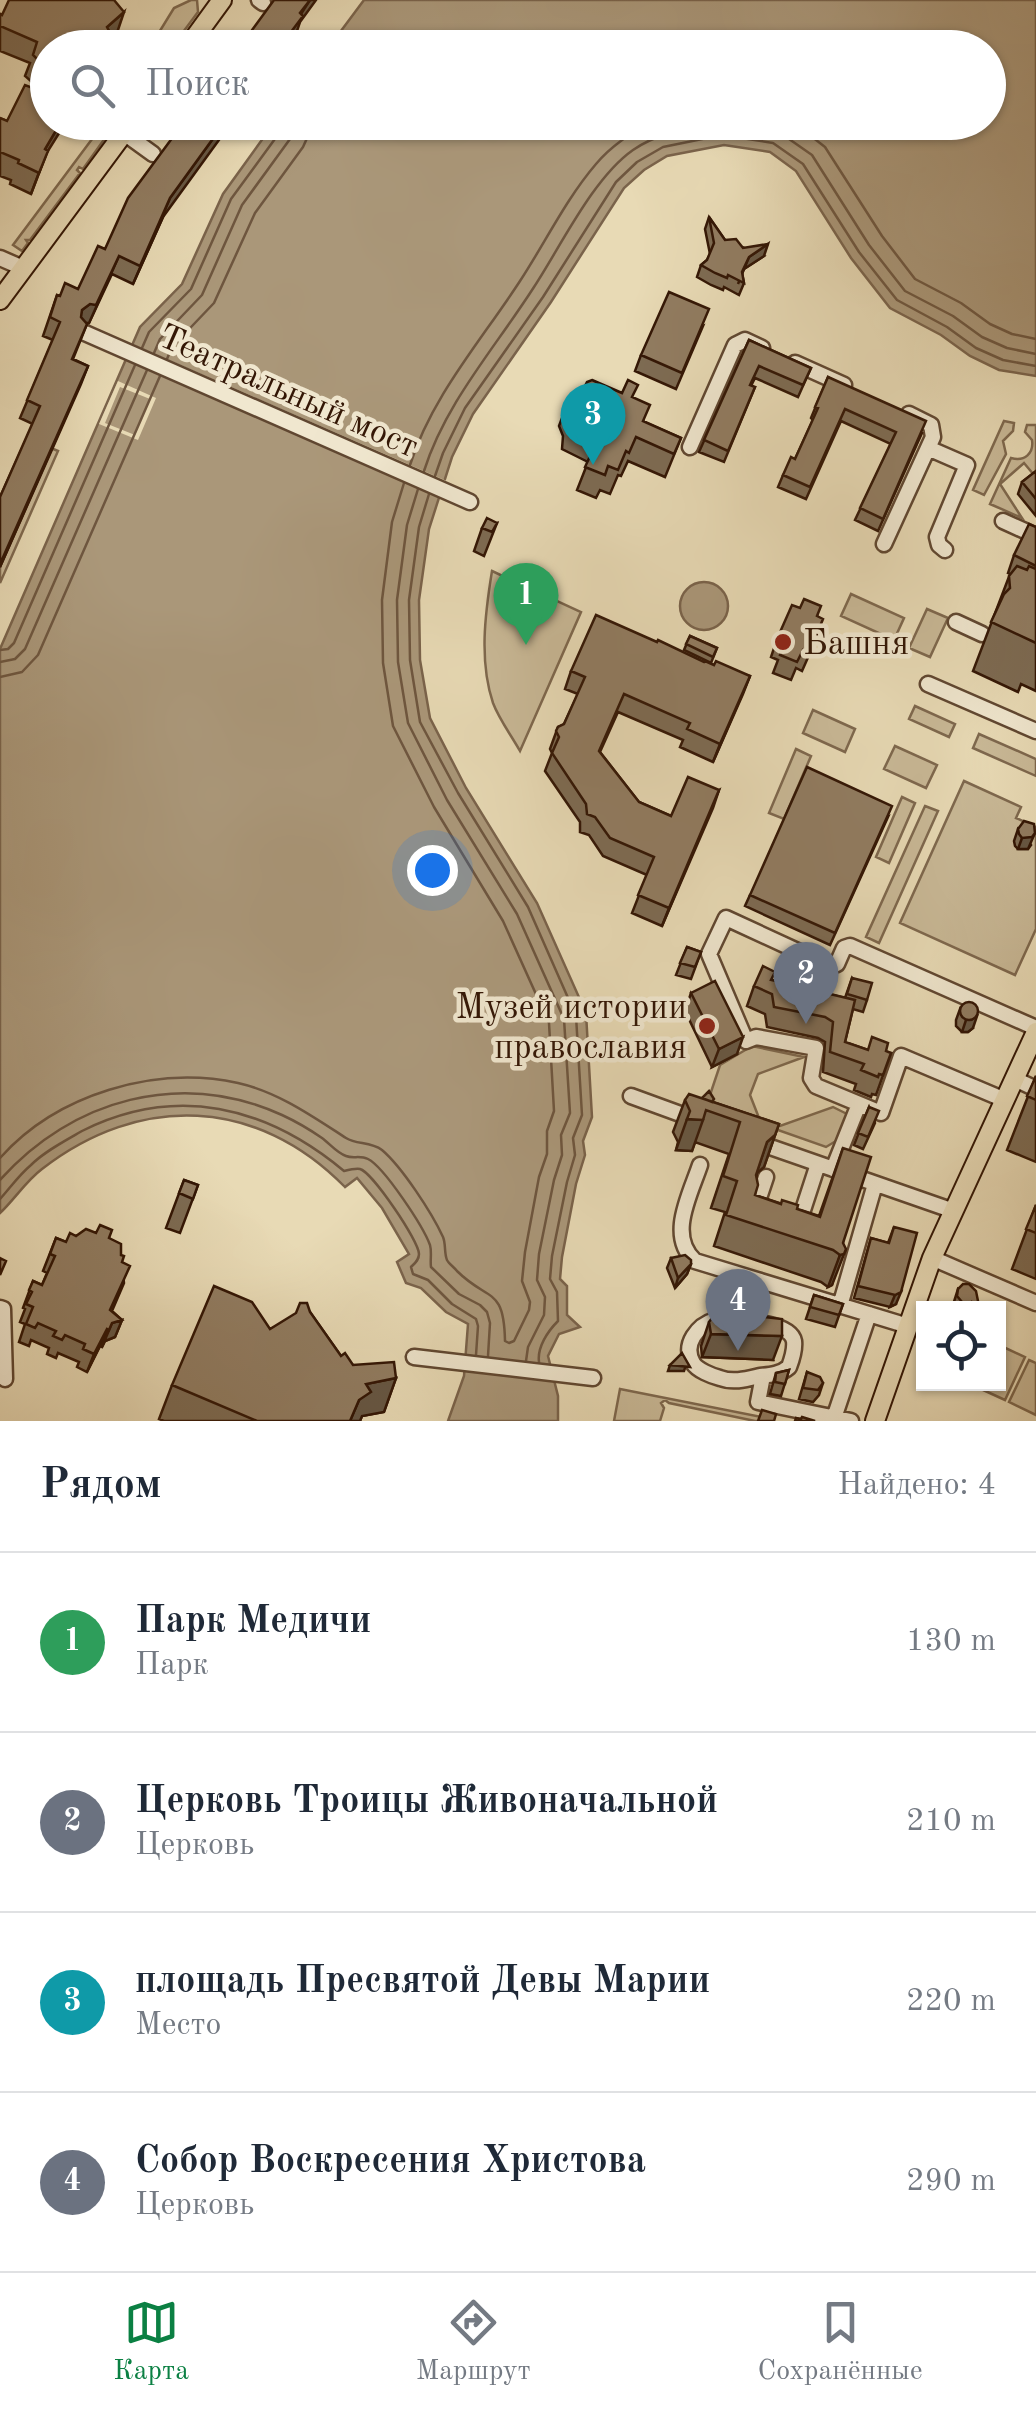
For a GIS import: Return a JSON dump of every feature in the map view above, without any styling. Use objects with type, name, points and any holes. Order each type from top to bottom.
[{"type":"main road","points":[[201,30],[222,0]]},
{"type":"main road","points":[[0,300],[119,140]]},
{"type":"main road","points":[[876,1421],[932,1258],[1036,1030]]},
{"type":"street","points":[[140,140],[153,154]]},
{"type":"street","points":[[0,258],[23,268]]},
{"type":"street","name":"Театральный мост","points":[[85,333],[470,502]]},
{"type":"street","points":[[690,447],[738,342],[749,342],[856,390]]},
{"type":"street","points":[[884,544],[934,437],[931,425],[900,410]]},
{"type":"street","points":[[928,448],[967,466],[937,537],[938,545],[945,550]]},
{"type":"street","points":[[1003,521],[1036,536]]},
{"type":"street","points":[[956,622],[982,634]]},
{"type":"street","points":[[928,684],[1036,732]]},
{"type":"street","points":[[1005,1100],[901,1056],[881,1112],[813,1083],[816,1048],[756,1037],[746,1041],[709,954],[726,918],[830,966],[837,964],[844,948],[850,946],[1036,1030]]},
{"type":"street","points":[[1015,1079],[1036,1089]]},
{"type":"street","points":[[631,1096],[706,1123]]},
{"type":"street","points":[[833,1170],[859,1104]]},
{"type":"street","points":[[743,1137],[954,1211]]},
{"type":"street","points":[[766,1177],[755,1210],[793,1220],[802,1213],[818,1164]]},
{"type":"street","points":[[700,1165],[681,1228],[683,1243],[695,1261],[908,1326]]},
{"type":"street","points":[[840,1306],[875,1184]]},
{"type":"street","points":[[932,1258],[1036,1303]]},
{"type":"street","points":[[0,1308],[5,1379]]},
{"type":"street","points":[[834,1418],[869,1314]]},
{"type":"street","points":[[715,1320],[762,1323],[787,1332],[794,1342],[790,1366],[781,1373],[763,1376],[721,1379],[698,1368],[691,1360],[690,1350],[695,1332],[715,1320]]},
{"type":"street","points":[[414,1357],[593,1378]]},
{"type":"street","points":[[763,1376],[758,1402],[851,1421]]},
{"type":"shaded area","points":[[197,0],[198,12],[185,30],[160,30],[174,8]]},
{"type":"shaded area","points":[[91,140],[104,140],[83,169],[79,167],[80,173],[30,240],[26,240],[22,251],[13,245]]},
{"type":"shaded area","points":[[1004,421],[1014,423],[1013,431],[1003,441],[1006,454],[984,495],[973,490]]},
{"type":"shaded area","points":[[1027,425],[1036,425],[1036,474],[1024,463],[1000,484],[1022,518],[990,504],[1011,458],[1020,459],[1030,452],[1032,440],[1025,432]]},
{"type":"shaded area","points":[[51,448],[58,451],[0,583],[0,566]]},
{"type":"shaded area","points":[[492,571],[581,612],[520,751],[496,709],[486,671]]},
{"type":"shaded area","points":[[851,594],[904,618],[894,640],[841,616]]},
{"type":"shaded area","points":[[927,609],[948,618],[930,657],[909,648]]},
{"type":"shaded area","points":[[915,706],[955,724],[949,737],[909,719]]},
{"type":"shaded area","points":[[813,710],[855,729],[845,752],[803,733]]},
{"type":"shaded area","points":[[979,734],[1036,759],[1036,776],[973,748]]},
{"type":"shaded area","points":[[895,746],[937,765],[926,788],[884,769]]},
{"type":"shaded area","points":[[796,749],[811,756],[784,819],[769,813]]},
{"type":"shaded area","points":[[964,781],[1021,807],[1016,818],[1036,827],[1036,929],[1015,975],[900,923]]},
{"type":"shaded area","points":[[902,797],[915,803],[889,863],[876,857]]},
{"type":"shaded area","points":[[925,806],[938,811],[879,943],[866,937]]},
{"type":"shaded area","points":[[752,1046],[804,1057],[758,1074],[750,1095],[759,1118],[780,1126],[833,1107],[847,1114],[836,1141],[826,1147],[713,1107],[709,1098],[720,1065]]},
{"type":"shaded area","points":[[1006,1348],[1025,1357],[1005,1400],[985,1391],[1006,1391]]},
{"type":"shaded area","points":[[1029,1360],[1036,1363],[1036,1415],[1009,1402]]},
{"type":"shaded area","points":[[620,1389],[772,1421],[755,1421],[665,1400],[661,1403],[664,1408],[660,1421],[614,1421]]},
{"type":"water","points":[[364,0],[1036,0],[1036,376],[999,370],[890,308],[851,258],[796,171],[770,152],[724,145],[667,156],[624,188],[473,414],[452,457],[429,529],[419,600],[420,660],[430,718],[466,788],[537,903],[586,1013],[592,1117],[583,1141],[585,1155],[576,1184],[560,1279],[567,1286],[567,1315],[580,1327],[559,1334],[548,1356],[558,1396],[558,1421],[448,1421],[464,1376],[468,1324],[446,1312],[421,1288],[406,1283],[397,1262],[409,1254],[382,1208],[357,1178],[345,1187],[311,1157],[274,1136],[236,1122],[197,1116],[158,1118],[118,1127],[80,1144],[42,1169],[0,1213],[0,649],[140,327],[182,284],[223,194],[262,140],[1006,140],[1006,30],[342,30]]},
{"type":"water","points":[[704,582],[721,589],[728,606],[721,623],[704,630],[687,623],[680,606],[687,589]]},
{"type":"pier","points":[[128,342],[449,482],[444,499],[122,358]]},
{"type":"pier","points":[[118,381],[156,398],[138,440],[99,424]],"holes":[[[120,387],[150,399],[135,435],[105,423]]]},
{"type":"building","points":[[9,0],[114,0],[124,12],[107,27],[109,30],[30,30],[30,39],[0,26]]},
{"type":"building","points":[[274,0],[310,0],[292,30],[252,30]]},
{"type":"building","points":[[25,85],[30,87],[30,140],[50,140],[39,173],[0,152],[0,118],[7,121]]},
{"type":"building","points":[[171,140],[212,140],[170,198],[140,266],[119,256],[96,305],[82,310],[81,317],[87,324],[72,359],[88,366],[0,564],[0,497],[40,406],[27,400],[60,322],[50,317],[57,295],[60,296],[65,283],[78,289],[98,246],[105,249],[128,198]]},
{"type":"building","points":[[709,217],[725,240],[736,239],[743,248],[768,244],[749,257],[742,272],[744,283],[701,265],[714,243]]},
{"type":"building","points":[[669,292],[709,309],[682,373],[641,355]]},
{"type":"building","points":[[749,340],[811,368],[803,385],[759,366],[750,385],[755,387],[728,451],[704,440]]},
{"type":"building","points":[[828,377],[926,421],[883,519],[860,508],[896,432],[845,409],[810,487],[783,475],[791,457],[795,459]]},
{"type":"building","points":[[592,380],[622,393],[628,380],[638,385],[632,397],[650,405],[643,421],[681,438],[674,454],[636,437],[618,470],[608,466],[605,475],[585,467],[598,439],[570,426],[573,415],[568,402]]},
{"type":"building","points":[[1036,471],[1036,499],[1022,482]]},
{"type":"building","points":[[487,518],[497,523],[492,532],[482,528]]},
{"type":"building","points":[[1029,524],[1036,527],[1036,566],[1014,555]]},
{"type":"building","points":[[1017,566],[1036,569],[1036,643],[991,622],[1010,588],[1009,576]]},
{"type":"building","points":[[804,599],[821,606],[817,616],[823,619],[809,653],[803,650],[797,662],[780,655],[784,643],[777,639],[792,605],[800,608]]},
{"type":"building","points":[[596,615],[704,662],[714,665],[716,661],[750,676],[720,744],[687,729],[690,723],[624,694],[599,751],[639,802],[671,816],[688,777],[719,790],[669,908],[638,895],[654,857],[610,838],[595,817],[587,814],[586,804],[552,753],[559,737],[556,731],[564,724],[585,677],[571,671]]},
{"type":"building","points":[[690,636],[717,648],[713,657],[686,644]]},
{"type":"building","points":[[807,767],[892,806],[835,933],[750,895]]},
{"type":"building","points":[[1024,821],[1034,824],[1032,837],[1022,838],[1019,834]]},
{"type":"building","points":[[687,947],[701,952],[695,967],[680,963]]},
{"type":"building","points":[[763,966],[775,972],[771,980],[855,1000],[845,1042],[868,1050],[872,1037],[888,1043],[886,1051],[891,1053],[883,1075],[878,1077],[861,1070],[864,1064],[830,1052],[833,1022],[825,1017],[774,1007],[772,994],[754,986]]},
{"type":"building","points":[[852,978],[872,983],[867,1000],[847,994]]},
{"type":"building","points":[[715,981],[743,1037],[719,1049],[691,993]]},
{"type":"building","points":[[969,1002],[978,1011],[969,1020],[960,1011]]},
{"type":"building","points":[[1036,1076],[1036,1100],[1027,1096]]},
{"type":"building","points":[[709,1091],[714,1099],[712,1102],[702,1098]]},
{"type":"building","points":[[689,1094],[779,1124],[767,1142],[756,1175],[755,1195],[781,1204],[782,1200],[798,1205],[797,1209],[820,1217],[843,1148],[871,1157],[843,1243],[844,1254],[726,1215],[737,1181],[723,1176],[740,1122],[706,1110],[703,1120],[687,1119],[690,1111],[685,1100]]},
{"type":"building","points":[[869,1107],[879,1111],[868,1137],[858,1133]]},
{"type":"building","points":[[184,1180],[198,1185],[193,1199],[179,1193]]},
{"type":"building","points":[[1036,1205],[1036,1233],[1026,1229]]},
{"type":"building","points":[[100,1225],[112,1230],[109,1238],[121,1244],[122,1262],[130,1266],[110,1310],[122,1320],[107,1329],[94,1354],[83,1349],[85,1344],[65,1335],[62,1340],[53,1336],[56,1331],[38,1323],[35,1328],[26,1324],[33,1307],[26,1304],[33,1281],[42,1285],[55,1256],[50,1254],[56,1238],[66,1242],[70,1233],[76,1236],[86,1229],[96,1233]]},
{"type":"building","points":[[894,1227],[917,1233],[901,1292],[895,1295],[858,1286],[871,1238],[889,1243]]},
{"type":"building","points":[[685,1255],[691,1264],[678,1278],[671,1258]]},
{"type":"building","points":[[969,1284],[978,1301],[961,1301],[958,1289]]},
{"type":"building","points":[[214,1286],[252,1302],[270,1329],[296,1313],[300,1303],[307,1303],[341,1356],[345,1353],[353,1365],[394,1362],[396,1378],[366,1384],[371,1392],[359,1400],[350,1421],[257,1421],[172,1385]]},
{"type":"building","points":[[814,1295],[843,1304],[839,1315],[810,1307]]},
{"type":"building","points":[[729,1307],[739,1308],[739,1313],[782,1319],[782,1336],[711,1334],[709,1322],[715,1314],[729,1312]]},
{"type":"building","points":[[682,1353],[690,1367],[670,1365]]},
{"type":"building","points":[[789,1370],[785,1384],[775,1382],[776,1373]]},
{"type":"building","points":[[807,1372],[820,1377],[823,1383],[818,1390],[803,1388]]},
{"type":"building","points":[[762,1410],[776,1414],[774,1421],[758,1421]]},
{"type":"place","name":"площадь Пресвятой Девы Марии","points":[[593,465]]},
{"type":"place","name":"Башня","points":[[783,642]]},
{"type":"place","name":"Парк Медичи","points":[[526,645]]},
{"type":"place","name":"Церковь Троицы Живоначальной","points":[[806,1024]]},
{"type":"place","name":"Музей истории православия","points":[[707,1026]]},
{"type":"place","name":"Собор Воскресения Христова","points":[[738,1351]]}]
